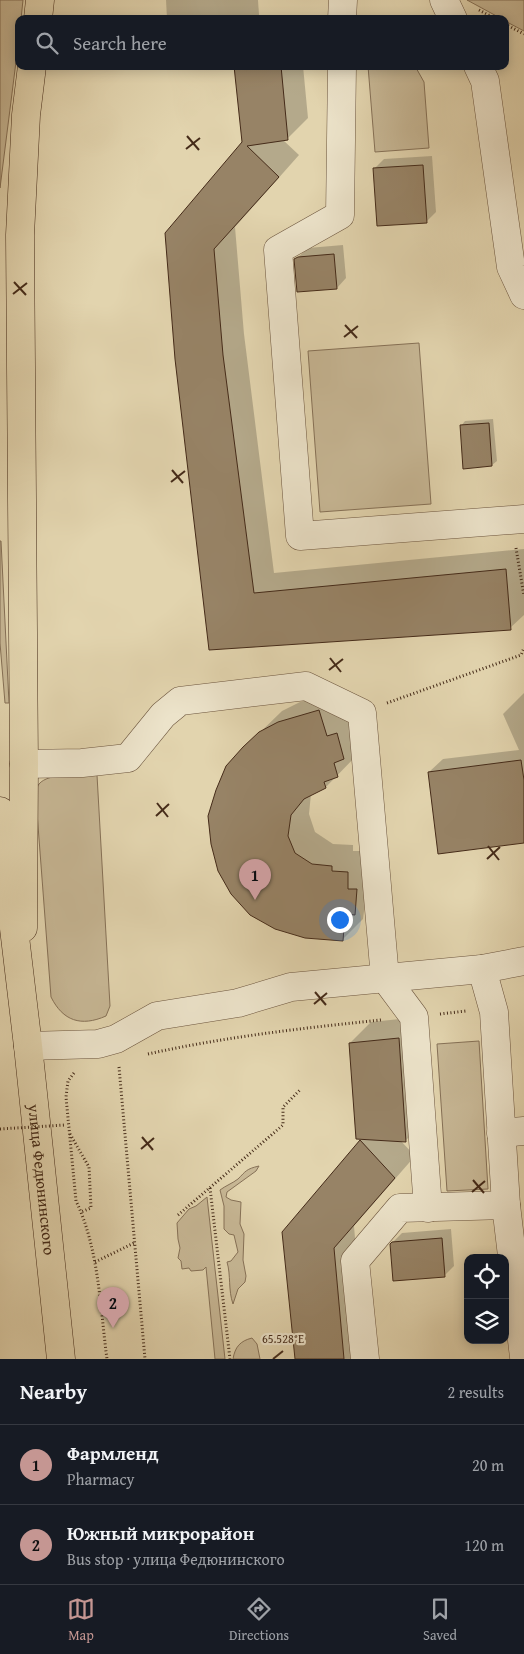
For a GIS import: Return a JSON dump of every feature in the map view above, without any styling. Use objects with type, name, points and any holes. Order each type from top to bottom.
[{"type":"main road","points":[[38,15],[40,0]]},
{"type":"main road","points":[[23,1002],[24,764],[20,235],[26,115],[32,70]]},
{"type":"main road","points":[[0,811],[23,1002]]},
{"type":"main road","name":"улица Федюнинского","points":[[23,1002],[61,1359]]},
{"type":"lane","points":[[342,15],[343,0]]},
{"type":"lane","points":[[444,0],[451,15]]},
{"type":"lane","points":[[342,70],[340,215],[278,250],[300,536],[517,519]]},
{"type":"lane","points":[[480,70],[485,81],[511,267],[524,294]]},
{"type":"lane","points":[[24,764],[82,763],[128,758],[163,715],[180,701],[306,686],[362,713],[386,978],[414,1017],[428,1208]]},
{"type":"lane","points":[[28,1046],[98,1044],[116,1039],[157,1016],[238,1003],[292,987],[482,969],[524,961]]},
{"type":"lane","points":[[482,969],[494,1012],[513,1132],[506,1205],[524,1357]]},
{"type":"lane","points":[[365,1359],[355,1261],[400,1208],[506,1205]]},
{"type":"path","points":[[509,26],[524,34]]},
{"type":"path","points":[[517,519],[524,596]]},
{"type":"path","points":[[362,713],[521,654],[524,648]]},
{"type":"path","points":[[142,1056],[170,1049],[295,1030],[472,1010],[494,1012]]},
{"type":"path","points":[[116,1039],[145,1359]]},
{"type":"path","points":[[75,1071],[68,1080],[66,1097],[76,1201],[81,1212],[95,1262],[107,1359]]},
{"type":"path","points":[[178,1215],[283,1125],[283,1107],[300,1090]]},
{"type":"path","points":[[0,1129],[65,1124],[88,1167],[91,1208],[81,1212]]},
{"type":"path","points":[[210,1187],[230,1359]]},
{"type":"path","points":[[95,1262],[134,1243]]},
{"type":"shaded area","points":[[0,0],[23,0],[21,15],[15,15],[15,70],[0,188]]},
{"type":"shaded area","points":[[467,0],[524,0],[524,31],[509,23],[509,15],[495,15]]},
{"type":"shaded area","points":[[368,70],[417,70],[424,82],[429,148],[375,152]]},
{"type":"shaded area","points":[[419,343],[431,504],[320,512],[308,351]]},
{"type":"shaded area","points":[[0,541],[9,703],[5,703],[0,643]]},
{"type":"shaded area","points":[[66,775],[97,775],[110,1006],[106,1016],[89,1021],[81,1021],[74,1020],[61,1012],[51,997],[36,793],[39,784],[50,778]]},
{"type":"shaded area","points":[[479,1041],[488,1189],[447,1191],[437,1044]]},
{"type":"shaded area","points":[[259,1166],[256,1171],[227,1192],[226,1197],[241,1202],[240,1224],[244,1234],[243,1260],[246,1276],[245,1282],[238,1289],[233,1304],[227,1262],[231,1261],[238,1252],[234,1235],[229,1234],[224,1229],[224,1206],[220,1190],[251,1168]]},
{"type":"shaded area","points":[[207,1197],[225,1359],[215,1359],[206,1267],[203,1270],[191,1271],[189,1268],[182,1269],[181,1261],[178,1258],[180,1248],[177,1223],[189,1209]]},
{"type":"shaded area","points":[[252,1338],[257,1344],[260,1359],[233,1359],[239,1345]]},
{"type":"building","points":[[234,70],[281,70],[288,140],[247,146],[279,177],[214,249],[223,355],[254,593],[506,569],[511,630],[209,650],[175,359],[165,233],[242,142]]},
{"type":"building","points":[[423,165],[427,223],[377,226],[373,168]]},
{"type":"building","points":[[334,254],[337,289],[297,292],[294,259]]},
{"type":"building","points":[[489,423],[492,466],[463,469],[460,425]]},
{"type":"building","points":[[319,710],[327,736],[337,733],[344,759],[334,763],[338,777],[324,782],[326,788],[304,799],[291,815],[288,836],[295,853],[312,864],[332,866],[332,871],[348,872],[348,889],[357,889],[355,915],[345,914],[343,941],[305,938],[275,929],[250,915],[231,894],[218,871],[211,844],[208,816],[226,766],[243,747],[259,732],[278,722]]},
{"type":"building","points":[[521,760],[524,780],[524,843],[438,854],[428,772]]},
{"type":"building","points":[[399,1038],[406,1142],[356,1139],[349,1043]]},
{"type":"building","points":[[360,1140],[395,1178],[334,1248],[344,1359],[295,1359],[282,1232]]},
{"type":"building","points":[[442,1238],[445,1277],[393,1281],[390,1244],[392,1242]]},
{"type":"place","name":"Фармленд","points":[[255,900]]},
{"type":"place","name":"Южный микрорайон","points":[[113,1328]]}]
